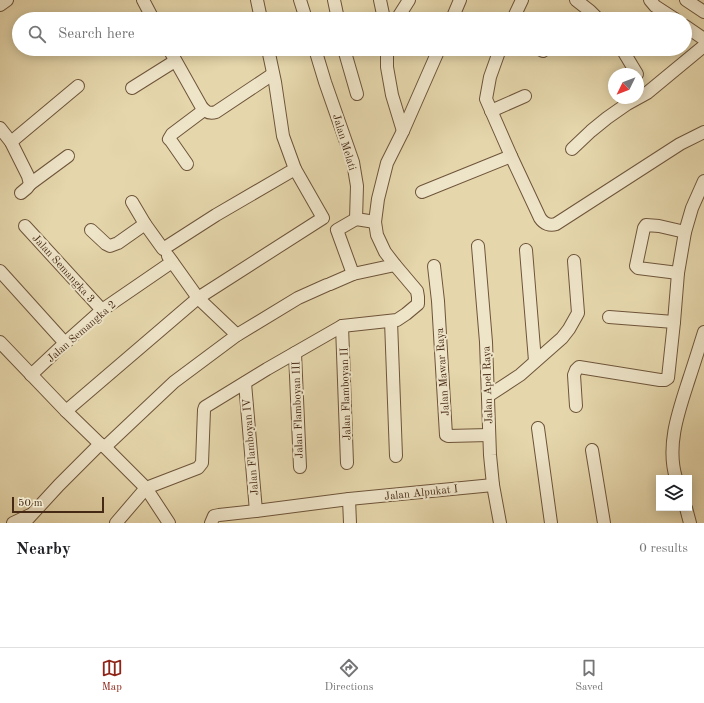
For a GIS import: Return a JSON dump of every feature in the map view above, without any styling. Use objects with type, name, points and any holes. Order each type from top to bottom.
[{"type":"street","points":[[0,5],[7,0]]},
{"type":"street","points":[[143,0],[149,12]]},
{"type":"street","points":[[257,0],[260,12]]},
{"type":"street","points":[[300,0],[304,12]]},
{"type":"street","points":[[334,0],[337,12]]},
{"type":"street","points":[[380,0],[383,12]]},
{"type":"street","points":[[401,12],[409,0]]},
{"type":"street","points":[[455,12],[460,0]]},
{"type":"street","points":[[516,12],[522,0]]},
{"type":"street","points":[[576,0],[592,12]]},
{"type":"street","points":[[650,0],[655,6],[664,12]]},
{"type":"street","points":[[686,0],[704,12]]},
{"type":"street","points":[[692,31],[704,39]]},
{"type":"street","points":[[692,56],[704,46]]},
{"type":"street","points":[[173,56],[200,106],[204,110],[212,113],[216,112],[273,74]]},
{"type":"street","points":[[66,411],[198,298],[323,218],[295,169],[283,136],[269,56]]},
{"type":"street","name":"Jalan Melati","points":[[317,56],[353,162],[357,186],[356,219]]},
{"type":"street","points":[[346,56],[357,94]]},
{"type":"street","points":[[387,56],[387,67],[392,95],[402,131]]},
{"type":"street","points":[[418,304],[417,291],[385,252],[377,235],[375,222],[378,199],[387,162],[436,56]]},
{"type":"street","points":[[498,56],[490,77],[486,99],[542,221],[548,224],[556,224],[674,147],[704,132]]},
{"type":"street","points":[[626,56],[633,68]]},
{"type":"street","points":[[572,149],[607,118],[627,104],[647,93],[692,56]]},
{"type":"street","points":[[132,88],[176,61]]},
{"type":"street","points":[[11,142],[78,86]]},
{"type":"street","points":[[644,88],[647,93]]},
{"type":"street","points":[[491,111],[525,96]]},
{"type":"street","points":[[187,164],[169,139],[172,134],[204,110]]},
{"type":"street","points":[[0,128],[11,142],[28,176],[30,184]]},
{"type":"street","points":[[21,193],[30,184],[68,156]]},
{"type":"street","points":[[422,192],[511,156]]},
{"type":"street","points":[[163,249],[216,215],[295,169]]},
{"type":"street","points":[[576,406],[574,375],[579,367],[660,380],[665,380],[668,378],[678,273],[685,232],[692,208],[702,186]]},
{"type":"street","points":[[132,202],[145,224],[198,298],[237,335]]},
{"type":"street","points":[[353,274],[337,230],[356,219],[375,222]]},
{"type":"street","points":[[91,230],[110,246],[118,243],[145,224]]},
{"type":"street","points":[[678,273],[638,268],[636,266],[644,228],[646,225],[659,226],[685,232]]},
{"type":"street","name":"Jalan Semangka 3","points":[[26,226],[102,310]]},
{"type":"street","name":"Jalan Apel Raya","points":[[478,246],[486,342],[489,435],[493,485],[500,523]]},
{"type":"street","points":[[526,250],[536,361]]},
{"type":"street","points":[[488,396],[520,375],[562,338],[569,329],[578,313],[574,261]]},
{"type":"street","name":"Jalan Semangka 2","points":[[31,375],[102,310],[172,262]]},
{"type":"street","points":[[24,523],[59,485],[174,382],[237,335],[298,298],[353,274],[395,265]]},
{"type":"street","name":"Jalan Mawar Raya","points":[[434,266],[438,301],[446,435],[489,435]]},
{"type":"street","points":[[0,271],[65,343]]},
{"type":"street","points":[[116,523],[146,488],[198,468],[201,465],[205,407],[342,326],[397,320],[418,304],[438,301]]},
{"type":"street","points":[[609,317],[674,322]]},
{"type":"street","points":[[391,321],[396,456]]},
{"type":"street","name":"Jalan Flamboyan II","points":[[342,326],[347,463]]},
{"type":"street","points":[[675,475],[672,450],[678,415],[700,359],[704,332]]},
{"type":"street","points":[[0,342],[66,411],[146,488],[169,523]]},
{"type":"street","name":"Jalan Flamboyan III","points":[[295,353],[300,467]]},
{"type":"street","name":"Jalan Flamboyan IV","points":[[245,383],[256,511]]},
{"type":"street","points":[[538,428],[551,523]]},
{"type":"street","points":[[592,450],[604,523]]},
{"type":"street","name":"Jalan Alpukat I","points":[[210,523],[214,516],[349,499],[493,485]]},
{"type":"street","points":[[349,499],[350,523]]},
{"type":"street","points":[[687,511],[690,523]]},
{"type":"street","points":[[13,523],[33,514]]}]
